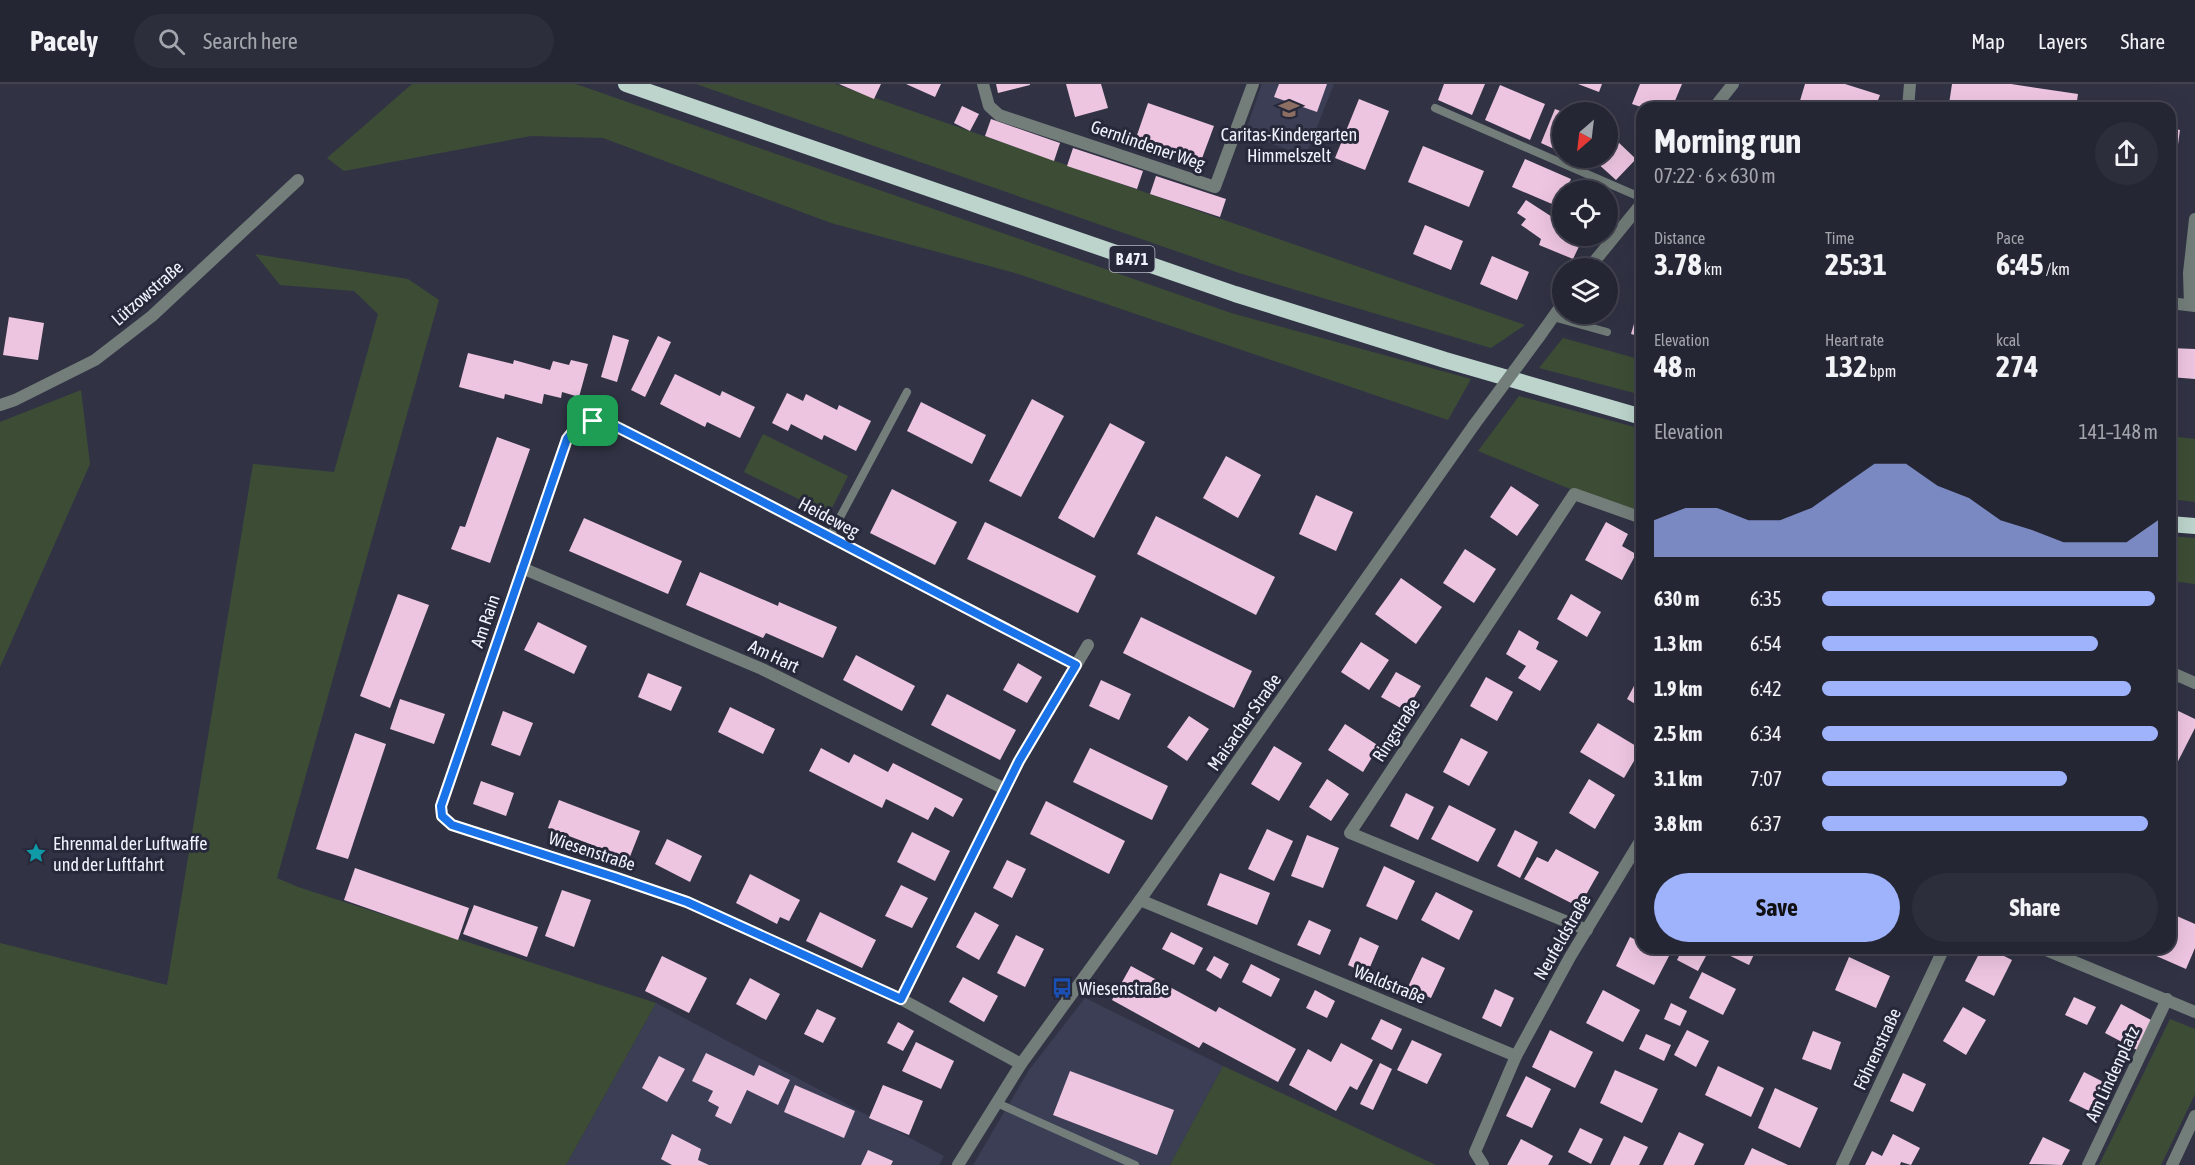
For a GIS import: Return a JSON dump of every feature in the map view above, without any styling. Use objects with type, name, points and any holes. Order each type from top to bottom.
[{"type":"highway","name":"B 471","points":[[626,84],[1235,294],[1456,363],[1636,415]]},
{"type":"highway","points":[[2176,524],[2195,526]]},
{"type":"street","name":"Gernlindener Weg","points":[[983,84],[989,106],[999,115],[1215,187],[1253,84]]},
{"type":"street","points":[[1718,102],[1732,84]]},
{"type":"street","points":[[1908,102],[1910,84]]},
{"type":"street","name":"Lützowstraße","points":[[0,405],[15,400],[95,360],[152,316],[298,180]]},
{"type":"street","points":[[1597,258],[1636,212]]},
{"type":"street","points":[[2176,304],[2193,306],[2189,273],[2195,219]]},
{"type":"street","name":"Maisacher Straße","points":[[958,1165],[1021,1064],[1552,318]]},
{"type":"street","name":"Heideweg","points":[[567,439],[578,425],[593,421],[609,423],[1076,665]]},
{"type":"street","name":"Am Rain","points":[[442,816],[441,806],[567,439]]},
{"type":"street","name":"Ringstraße","points":[[1587,930],[1350,833],[1574,494],[1636,516]]},
{"type":"street","name":"Am Hart","points":[[522,568],[762,669],[1005,789]]},
{"type":"street","points":[[901,999],[1019,761],[1088,645]]},
{"type":"street","points":[[2176,675],[2195,683]]},
{"type":"street","name":"Wiesenstraße","points":[[442,816],[452,825],[687,902],[901,999],[1021,1064]]},
{"type":"street","name":"Neufeldstraße","points":[[1516,1056],[1636,848]]},
{"type":"street","name":"Waldstraße","points":[[1140,900],[1516,1056]]},
{"type":"street","name":"Föhrenstraße","points":[[1842,1165],[1941,954]]},
{"type":"street","points":[[2056,954],[2195,1011]]},
{"type":"street","name":"Am Lindenplatz","points":[[2088,1165],[2167,999]]},
{"type":"street","points":[[1483,1165],[1475,1152],[1516,1056]]},
{"type":"street","points":[[2172,1165],[2195,1116]]},
{"type":"lane","points":[[1435,108],[1636,204]]},
{"type":"lane","points":[[1578,324],[1607,332]]},
{"type":"lane","points":[[830,538],[906,392]]},
{"type":"lane","points":[[997,1103],[1135,1165]]},
{"type":"shaded area","name":"Caritas-Kindergarten Himmelszelt","points":[[1262,84],[1334,84],[1305,157],[1245,133]]},
{"type":"shaded area","points":[[1085,998],[1223,1066],[1170,1165],[973,1165],[1029,1070]]},
{"type":"shaded area","points":[[656,1003],[944,1156],[939,1165],[566,1165]]},
{"type":"green space","points":[[412,84],[576,84],[1231,313],[1471,379],[1448,420],[1015,273],[831,223],[603,138],[531,136],[344,171],[327,158]]},
{"type":"green space","points":[[696,84],[835,84],[1525,325],[1491,348],[1239,273]]},
{"type":"green space","points":[[255,254],[408,279],[439,300],[277,878],[298,887],[656,1003],[566,1165],[0,1165],[0,943],[167,985],[253,464],[334,472],[378,314],[354,291],[280,285]]},
{"type":"green space","points":[[1563,338],[1636,358],[1636,393],[1539,368]]},
{"type":"green space","points":[[81,390],[90,464],[0,667],[0,422]]},
{"type":"green space","points":[[1519,396],[1636,427],[1636,511],[1570,489],[1478,451]]},
{"type":"green space","points":[[763,434],[848,476],[829,514],[744,472]]},
{"type":"green space","points":[[2176,437],[2195,439],[2195,502],[2176,500]]},
{"type":"green space","points":[[2176,536],[2195,538],[2195,584],[2176,582]]},
{"type":"green space","points":[[2170,1019],[2195,1029],[2195,1094],[2161,1165],[2099,1165]]},
{"type":"green space","points":[[1223,1066],[1436,1165],[1170,1165]]},
{"type":"building","points":[[839,84],[881,84],[874,99]]},
{"type":"building","points":[[906,84],[941,84],[935,97]]},
{"type":"building","points":[[996,84],[1030,84],[1030,85],[998,93]]},
{"type":"building","points":[[1066,84],[1101,84],[1108,108],[1075,117]]},
{"type":"building","points":[[1279,84],[1327,84],[1317,112],[1274,97]]},
{"type":"building","points":[[1444,84],[1485,84],[1472,115],[1438,100]]},
{"type":"building","points":[[1578,84],[1602,84],[1599,92]]},
{"type":"building","points":[[1640,84],[1682,84],[1674,102],[1636,102],[1636,105],[1632,104]]},
{"type":"building","points":[[1805,84],[1845,84],[1880,95],[1877,102],[1800,102]]},
{"type":"building","points":[[1952,84],[2011,84],[2078,94],[2077,102],[1949,102]]},
{"type":"building","points":[[1500,85],[1545,104],[1530,140],[1485,120]]},
{"type":"building","points":[[1359,99],[1389,111],[1365,170],[1335,158]]},
{"type":"building","points":[[1148,103],[1214,126],[1201,161],[1136,138]]},
{"type":"building","points":[[962,106],[979,114],[970,131],[954,123]]},
{"type":"building","points":[[1552,116],[1552,148],[1541,143]]},
{"type":"building","points":[[991,119],[1060,143],[1054,161],[985,136]]},
{"type":"building","points":[[2176,129],[2180,130],[2176,159]]},
{"type":"building","points":[[1618,142],[1636,159],[1616,180],[1603,168],[1618,168]]},
{"type":"building","points":[[1423,146],[1484,171],[1469,207],[1408,182]]},
{"type":"building","points":[[1073,148],[1143,171],[1137,189],[1067,166]]},
{"type":"building","points":[[1525,159],[1571,179],[1552,180],[1552,204],[1512,187]]},
{"type":"building","points":[[1156,176],[1226,199],[1220,217],[1150,194]]},
{"type":"building","points":[[1526,200],[1552,217],[1552,246],[1579,246],[1573,258],[1539,245],[1541,239],[1521,225],[1526,219],[1517,213]]},
{"type":"building","points":[[1425,225],[1463,241],[1451,270],[1413,254]]},
{"type":"building","points":[[1492,256],[1529,272],[1517,300],[1480,284]]},
{"type":"building","points":[[9,317],[44,323],[38,360],[3,355]]},
{"type":"building","points":[[1636,317],[1636,335],[1631,334]]},
{"type":"building","points":[[613,335],[629,340],[617,382],[601,377]]},
{"type":"building","points":[[658,336],[671,342],[645,397],[631,390]]},
{"type":"building","points":[[2176,348],[2195,349],[2195,379],[2176,377]]},
{"type":"building","points":[[468,353],[513,364],[514,360],[550,370],[553,361],[569,365],[571,360],[588,364],[579,397],[562,392],[561,398],[544,394],[542,404],[505,394],[504,399],[459,387]]},
{"type":"building","points":[[675,374],[720,396],[722,391],[755,407],[740,438],[707,422],[705,427],[660,404]]},
{"type":"building","points":[[787,393],[803,401],[806,394],[837,410],[839,405],[871,421],[856,451],[824,435],[822,440],[791,424],[788,431],[772,423]]},
{"type":"building","points":[[1032,399],[1064,416],[1021,497],[989,481]]},
{"type":"building","points":[[921,402],[986,435],[972,464],[907,431]]},
{"type":"building","points":[[1110,423],[1145,442],[1094,538],[1058,518]]},
{"type":"building","points":[[497,437],[530,449],[490,563],[451,549],[460,526],[465,527]]},
{"type":"building","points":[[1226,456],[1261,475],[1238,518],[1203,498]]},
{"type":"building","points":[[1511,486],[1539,505],[1517,536],[1490,517]]},
{"type":"building","points":[[892,489],[957,522],[935,565],[870,533]]},
{"type":"building","points":[[1316,495],[1353,512],[1336,551],[1299,534]]},
{"type":"building","points":[[1156,516],[1275,577],[1256,615],[1137,554]]},
{"type":"building","points":[[584,518],[682,561],[668,594],[569,551]]},
{"type":"building","points":[[985,522],[1096,576],[1078,613],[967,559]]},
{"type":"building","points":[[1606,522],[1628,534],[1622,546],[1636,554],[1622,580],[1585,560]]},
{"type":"building","points":[[1465,549],[1496,569],[1474,603],[1443,583]]},
{"type":"building","points":[[700,572],[778,606],[779,602],[837,627],[823,658],[766,633],[763,638],[686,605]]},
{"type":"building","points":[[1401,578],[1442,607],[1416,644],[1375,614]]},
{"type":"building","points":[[398,594],[429,605],[390,708],[360,696]]},
{"type":"building","points":[[1571,594],[1601,612],[1587,637],[1557,619]]},
{"type":"building","points":[[1141,617],[1252,671],[1234,708],[1123,653]]},
{"type":"building","points":[[538,622],[587,646],[574,674],[524,650]]},
{"type":"building","points":[[1519,630],[1539,642],[1536,649],[1558,661],[1540,691],[1518,678],[1526,666],[1506,654]]},
{"type":"building","points":[[1361,642],[1389,660],[1369,690],[1341,672]]},
{"type":"building","points":[[856,655],[915,686],[902,711],[843,680]]},
{"type":"building","points":[[1018,663],[1042,677],[1027,703],[1003,690]]},
{"type":"building","points":[[1396,672],[1421,686],[1406,711],[1381,697]]},
{"type":"building","points":[[648,673],[682,687],[671,711],[638,697]]},
{"type":"building","points":[[1486,677],[1513,692],[1497,721],[1470,706]]},
{"type":"building","points":[[1101,680],[1131,694],[1119,720],[1089,706]]},
{"type":"building","points":[[1636,682],[1636,704],[1627,699]]},
{"type":"building","points":[[947,694],[1016,730],[1000,760],[931,725]]},
{"type":"building","points":[[400,699],[445,714],[434,744],[390,729]]},
{"type":"building","points":[[730,707],[775,729],[763,754],[718,732]]},
{"type":"building","points":[[2176,710],[2195,719],[2195,728],[2176,765]]},
{"type":"building","points":[[503,711],[533,723],[520,756],[491,745]]},
{"type":"building","points":[[1189,716],[1209,729],[1187,761],[1167,747]]},
{"type":"building","points":[[1598,723],[1636,746],[1636,758],[1624,778],[1580,752]]},
{"type":"building","points":[[1345,724],[1379,746],[1363,772],[1328,750]]},
{"type":"building","points":[[355,733],[386,744],[348,859],[316,849]]},
{"type":"building","points":[[1461,738],[1488,752],[1469,786],[1443,772]]},
{"type":"building","points":[[1274,746],[1302,763],[1279,801],[1251,784]]},
{"type":"building","points":[[821,748],[849,763],[854,754],[888,772],[893,763],[963,799],[953,817],[935,807],[928,820],[886,799],[882,808],[809,771]]},
{"type":"building","points":[[1090,748],[1168,786],[1152,820],[1073,782]]},
{"type":"building","points":[[1327,779],[1349,794],[1331,821],[1309,807]]},
{"type":"building","points":[[1589,779],[1615,795],[1595,829],[1569,813]]},
{"type":"building","points":[[481,781],[514,793],[506,816],[473,804]]},
{"type":"building","points":[[1406,793],[1434,807],[1418,840],[1390,826]]},
{"type":"building","points":[[559,800],[640,831],[629,859],[548,828]]},
{"type":"building","points":[[1046,801],[1125,841],[1109,874],[1030,834]]},
{"type":"building","points":[[1449,805],[1496,829],[1478,862],[1431,839]]},
{"type":"building","points":[[1267,829],[1293,841],[1274,881],[1248,869]]},
{"type":"building","points":[[1515,830],[1538,842],[1520,878],[1497,866]]},
{"type":"building","points":[[912,832],[950,851],[935,881],[897,862]]},
{"type":"building","points":[[1307,835],[1339,848],[1323,888],[1291,876]]},
{"type":"building","points":[[667,839],[702,856],[690,882],[655,864]]},
{"type":"building","points":[[1556,849],[1599,872],[1579,907],[1524,879],[1537,857],[1548,862]]},
{"type":"building","points":[[1007,860],[1026,869],[1012,898],[993,888]]},
{"type":"building","points":[[1384,866],[1415,881],[1397,920],[1366,906]]},
{"type":"building","points":[[355,868],[469,908],[458,940],[344,900]]},
{"type":"building","points":[[1220,873],[1270,893],[1257,925],[1207,905]]},
{"type":"building","points":[[750,874],[800,900],[789,921],[780,917],[777,924],[736,903]]},
{"type":"building","points":[[901,885],[928,898],[912,928],[885,916]]},
{"type":"building","points":[[562,890],[591,900],[574,947],[545,936]]},
{"type":"building","points":[[1436,892],[1473,911],[1459,940],[1421,920]]},
{"type":"building","points":[[474,905],[538,927],[527,957],[463,934]]},
{"type":"building","points":[[820,912],[876,940],[862,968],[806,941]]},
{"type":"building","points":[[975,912],[999,925],[979,960],[956,947]]},
{"type":"building","points":[[2176,916],[2195,924],[2195,948],[2186,969],[2152,954],[2176,954]]},
{"type":"building","points":[[1309,920],[1331,930],[1320,955],[1297,945]]},
{"type":"building","points":[[1171,932],[1203,948],[1194,965],[1162,949]]},
{"type":"building","points":[[1016,935],[1044,949],[1025,987],[997,973]]},
{"type":"building","points":[[1360,937],[1379,946],[1367,974],[1348,965]]},
{"type":"building","points":[[1630,937],[1636,940],[1636,954],[1669,956],[1654,985],[1616,966]]},
{"type":"building","points":[[1680,954],[1707,954],[1698,971],[1677,960]]},
{"type":"building","points":[[1726,954],[1754,954],[1749,965]]},
{"type":"building","points":[[1979,954],[2000,954],[2012,960],[1994,996],[1965,981]]},
{"type":"building","points":[[662,956],[707,978],[689,1013],[645,991]]},
{"type":"building","points":[[1214,956],[1229,964],[1221,979],[1206,970]]},
{"type":"building","points":[[1422,957],[1445,968],[1431,998],[1408,987]]},
{"type":"building","points":[[1849,957],[1890,976],[1876,1008],[1835,990]]},
{"type":"building","points":[[1251,964],[1280,979],[1271,997],[1242,982]]},
{"type":"building","points":[[1131,966],[1216,1012],[1219,1007],[1296,1049],[1278,1082],[1203,1042],[1199,1048],[1112,1000]]},
{"type":"building","points":[[1702,972],[1736,989],[1723,1015],[1689,998]]},
{"type":"building","points":[[963,977],[998,996],[984,1022],[949,1002]]},
{"type":"building","points":[[750,978],[780,994],[766,1020],[736,1004]]},
{"type":"building","points":[[1495,989],[1514,998],[1501,1027],[1482,1018]]},
{"type":"building","points":[[1315,990],[1335,1001],[1327,1018],[1306,1008]]},
{"type":"building","points":[[1603,990],[1640,1010],[1623,1042],[1586,1023]]},
{"type":"building","points":[[2074,997],[2096,1007],[2087,1025],[2065,1015]]},
{"type":"building","points":[[1671,1003],[1687,1011],[1680,1026],[1664,1019]]},
{"type":"building","points":[[2121,1004],[2153,1021],[2137,1050],[2105,1033]]},
{"type":"building","points":[[1963,1007],[1986,1020],[1966,1055],[1943,1041]]},
{"type":"building","points":[[817,1009],[836,1018],[823,1043],[804,1034]]},
{"type":"building","points":[[1381,1019],[1402,1029],[1392,1050],[1371,1039]]},
{"type":"building","points":[[898,1022],[914,1031],[903,1051],[887,1043]]},
{"type":"building","points":[[1550,1030],[1593,1052],[1575,1088],[1532,1067]]},
{"type":"building","points":[[1687,1030],[1709,1041],[1696,1067],[1674,1055]]},
{"type":"building","points":[[1813,1031],[1841,1042],[1831,1070],[1802,1059]]},
{"type":"building","points":[[1646,1034],[1671,1045],[1664,1061],[1639,1049]]},
{"type":"building","points":[[1412,1040],[1442,1054],[1427,1084],[1397,1070]]},
{"type":"building","points":[[916,1042],[954,1061],[941,1089],[902,1071]]},
{"type":"building","points":[[1341,1043],[1373,1060],[1357,1090],[1350,1086],[1336,1111],[1289,1085],[1308,1049],[1331,1062]]},
{"type":"building","points":[[706,1053],[754,1076],[759,1065],[790,1080],[778,1105],[747,1090],[731,1124],[715,1116],[719,1107],[708,1101],[713,1091],[692,1081]]},
{"type":"building","points":[[659,1056],[685,1069],[667,1102],[642,1088]]},
{"type":"building","points":[[1380,1063],[1392,1069],[1373,1110],[1360,1104]]},
{"type":"building","points":[[1718,1066],[1764,1088],[1751,1117],[1705,1095]]},
{"type":"building","points":[[1615,1070],[1658,1089],[1642,1123],[1600,1103]]},
{"type":"building","points":[[1070,1071],[1174,1110],[1157,1155],[1053,1115]]},
{"type":"building","points":[[2084,1072],[2115,1088],[2101,1117],[2069,1101]]},
{"type":"building","points":[[1903,1073],[1926,1084],[1913,1112],[1890,1101]]},
{"type":"building","points":[[1526,1076],[1551,1089],[1532,1128],[1506,1116]]},
{"type":"building","points":[[795,1085],[855,1111],[844,1138],[784,1112]]},
{"type":"building","points":[[883,1085],[923,1101],[909,1135],[869,1118]]},
{"type":"building","points":[[1775,1088],[1818,1108],[1800,1148],[1758,1128]]},
{"type":"building","points":[[1580,1128],[1603,1139],[1591,1164],[1568,1152]]},
{"type":"building","points":[[1679,1132],[1704,1144],[1694,1165],[1663,1165]]},
{"type":"building","points":[[672,1134],[701,1149],[698,1160],[709,1165],[672,1165],[661,1159]]},
{"type":"building","points":[[1893,1134],[1920,1148],[1911,1165],[1901,1162],[1900,1165],[1865,1165],[1872,1151],[1882,1156]]},
{"type":"building","points":[[1624,1136],[1648,1147],[1639,1165],[1610,1165]]},
{"type":"building","points":[[2043,1137],[2070,1150],[2062,1165],[2029,1164]]},
{"type":"building","points":[[1521,1139],[1553,1156],[1548,1165],[1507,1165]]},
{"type":"building","points":[[1752,1148],[1788,1165],[1744,1165]]},
{"type":"building","points":[[868,1150],[893,1161],[891,1165],[861,1165]]},
{"type":"place","name":"Caritas-Kindergarten Himmelszelt","points":[[1289,109]]},
{"type":"place","name":"Ehrenmal der Luftwaffe und der Luftfahrt","points":[[36,853]]},
{"type":"place","name":"Wiesenstraße","points":[[1062,988]]},
{"type":"route","points":[[593,421],[609,423],[1076,665],[1019,761],[901,999],[687,902],[452,825],[442,816],[441,806],[567,439],[578,425],[593,421]]}]
